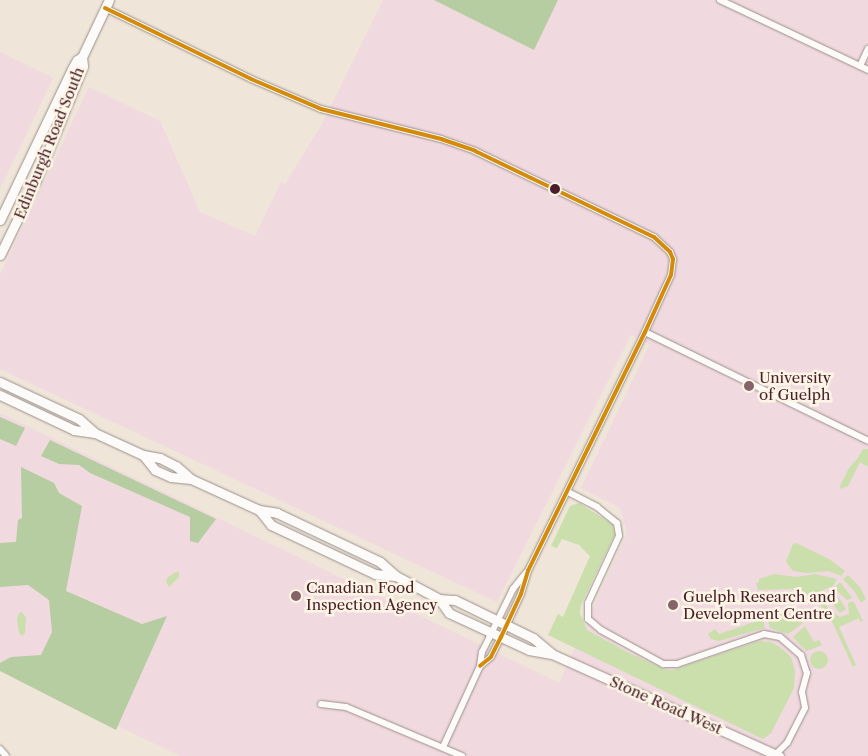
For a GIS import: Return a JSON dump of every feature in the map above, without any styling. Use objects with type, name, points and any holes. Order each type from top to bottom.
[{"type":"main road","name":"Edinburgh Road South","points":[[0,255],[35,184],[83,66],[82,57],[107,4]]},
{"type":"main road","name":"Edinburgh Road South","points":[[0,220],[72,69],[77,60],[82,57]]},
{"type":"main road","name":"Stone Road West","points":[[0,382],[79,419],[95,433]]},
{"type":"main road","name":"Stone Road West","points":[[0,395],[74,430],[95,433],[143,455],[155,470],[171,477],[191,479],[260,510],[277,513],[380,562],[396,576],[439,599],[455,600],[494,627],[504,631],[529,650],[552,654],[776,755]]},
{"type":"main road","name":"Stone Road West","points":[[260,510],[271,525],[375,574],[396,576]]},
{"type":"main road","name":"Stone Road West","points":[[439,599],[449,613],[504,631],[533,638],[552,654]]},
{"type":"street","points":[[720,0],[868,70]]},
{"type":"street","points":[[107,4],[251,79],[321,109],[441,139],[476,151],[654,237],[670,252],[673,267],[645,332],[528,570],[521,594],[504,631],[491,657],[480,666]]},
{"type":"street","points":[[860,66],[868,49]]},
{"type":"street","points":[[645,332],[868,441]]},
{"type":"street","points":[[568,492],[597,507],[617,523],[619,536],[588,603],[588,619],[601,630],[663,664],[677,664],[764,634],[780,637],[801,655],[807,673],[802,692],[805,708],[787,743],[776,755]]},
{"type":"street","points":[[443,747],[480,666],[482,652],[494,627],[513,589],[528,570]]},
{"type":"street","points":[[322,704],[346,707],[462,756]]},
{"type":"street","points":[[0,749],[6,756]]},
{"type":"shaded area","name":"University of Guelph","points":[[383,0],[868,0],[868,756],[180,756],[0,669],[0,413],[559,683],[627,533],[620,508],[581,488],[650,344],[631,335],[497,602],[0,369],[0,275],[89,87],[160,121],[200,212],[255,236],[281,182],[285,184],[322,124]]},
{"type":"shaded area","points":[[0,52],[53,78],[0,189]]},
{"type":"green space","points":[[434,0],[558,0],[534,50]]},
{"type":"green space","points":[[0,417],[25,428],[16,446],[0,439]]},
{"type":"green space","points":[[50,440],[216,519],[198,543],[190,541],[190,517],[90,473],[79,465],[59,464],[41,456]]},
{"type":"green space","points":[[863,449],[868,449],[868,467],[860,462],[848,486],[841,489],[840,486],[849,468]]},
{"type":"green space","points":[[21,467],[54,483],[59,493],[82,506],[66,591],[142,624],[167,616],[116,730],[0,671],[0,663],[11,657],[41,655],[52,632],[49,600],[28,585],[0,587],[0,543],[16,542],[18,520],[22,518]]},
{"type":"green space","points":[[579,503],[612,524],[615,534],[581,605],[580,613],[587,630],[627,652],[664,669],[673,670],[759,641],[771,642],[780,647],[791,657],[795,671],[794,688],[771,733],[763,739],[548,635],[558,614],[563,617],[590,556],[579,545],[562,539],[557,548],[551,546],[570,506]]},
{"type":"green space","points":[[796,543],[829,559],[845,571],[841,576],[829,571],[806,573],[793,571],[786,562],[793,544]]},
{"type":"green space","points":[[179,572],[179,577],[169,587],[166,582],[168,577]]},
{"type":"green space","points":[[774,574],[797,577],[815,574],[837,579],[833,586],[821,591],[821,595],[829,610],[840,617],[849,614],[848,603],[853,601],[855,604],[863,621],[860,622],[859,618],[839,627],[856,665],[853,667],[829,615],[816,600],[805,593],[791,589],[758,590],[756,583],[759,582],[759,579]]},
{"type":"green space","points":[[848,575],[860,587],[866,599],[861,603],[855,592],[843,579]]},
{"type":"green space","points":[[840,582],[852,598],[847,600],[834,588]]},
{"type":"green space","points":[[839,598],[846,609],[840,613],[832,603],[834,599]]},
{"type":"green space","points":[[22,612],[26,618],[25,633],[22,636],[19,633],[17,619],[19,613]]},
{"type":"green space","points":[[787,613],[803,623],[788,634],[770,628],[767,617]]},
{"type":"green space","points":[[763,619],[765,628],[719,641],[711,639],[708,634],[715,629],[719,634]]},
{"type":"green space","points":[[805,626],[814,642],[819,640],[822,645],[807,651],[801,646],[793,637]]},
{"type":"green space","points":[[819,651],[825,654],[828,660],[825,666],[819,669],[813,666],[810,660],[813,654]]},
{"type":"transit line","points":[[105,8],[251,79],[321,109],[441,139],[475,151],[654,237],[670,252],[673,259],[671,275],[645,332],[528,571],[521,594],[501,637],[491,657],[480,666]]},
{"type":"place","name":"University of Guelph","points":[[749,386]]},
{"type":"place","name":"Canadian Food Inspection Agency","points":[[296,596]]},
{"type":"place","name":"Guelph Research and Development Centre","points":[[673,605]]}]
